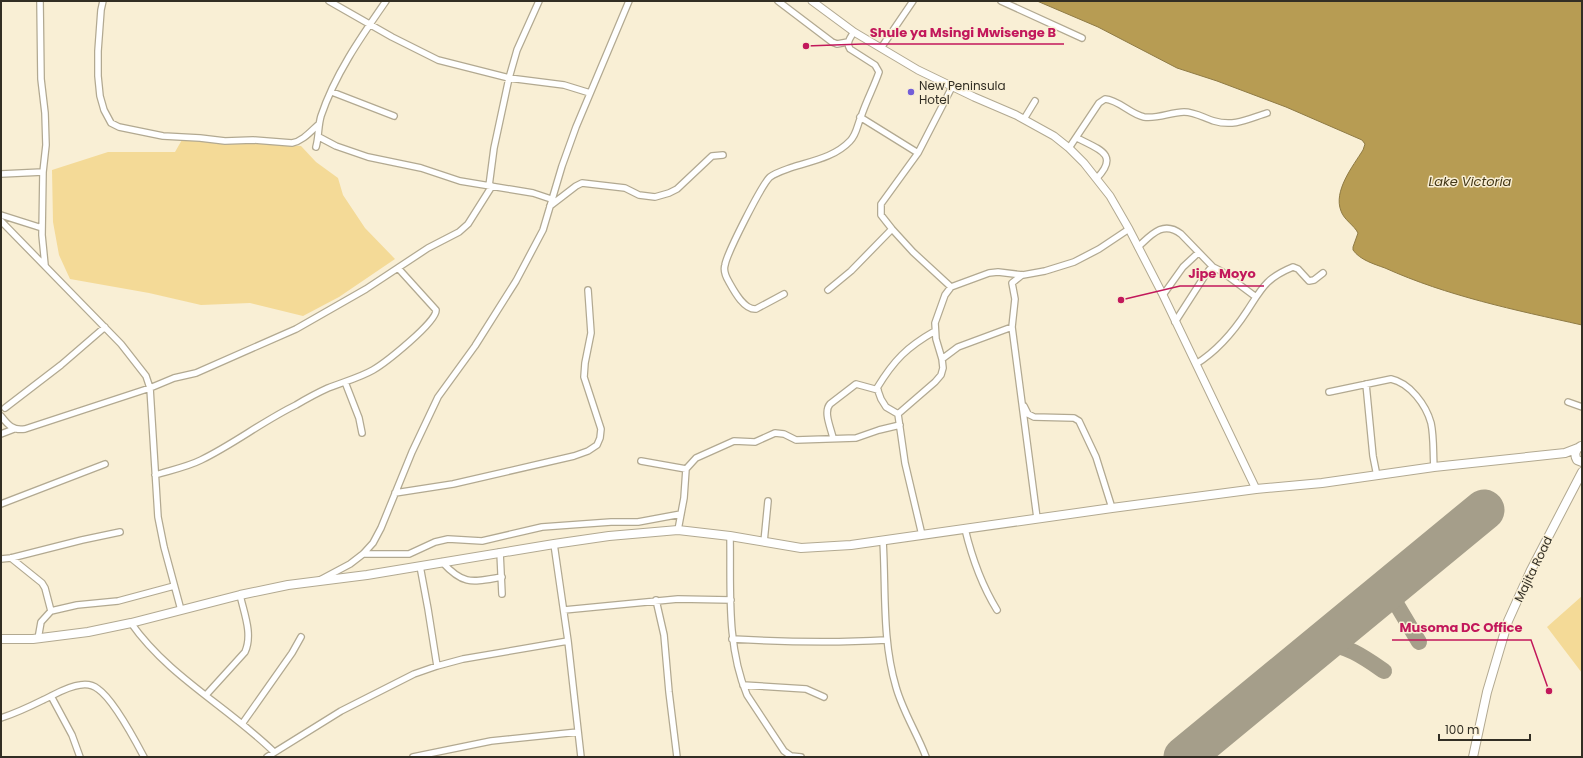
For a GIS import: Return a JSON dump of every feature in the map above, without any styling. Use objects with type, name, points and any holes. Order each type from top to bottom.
[{"type":"main road","points":[[1,640],[38,638],[88,632],[131,623],[240,595],[320,580],[367,575],[500,552],[638,533],[678,530],[730,536],[805,548],[837,546],[883,541],[1037,518],[1256,489],[1377,476],[1434,467],[1565,453],[1580,447]]},
{"type":"main road","points":[[1580,447],[1576,450],[1579,460],[1580,474]]},
{"type":"main road","points":[[1565,453],[1579,460]]},
{"type":"main road","name":"Majita Road","points":[[1473,757],[1487,692],[1508,621],[1531,570],[1567,503],[1580,474]]},
{"type":"street","points":[[40,1],[41,79],[45,113],[46,144],[42,172],[42,228],[45,266]]},
{"type":"street","points":[[103,1],[98,51],[98,76],[100,96],[104,110],[111,123],[119,127],[163,136],[225,141],[253,140],[292,143],[298,142],[319,124]]},
{"type":"street","points":[[329,1],[392,37],[438,60],[509,78],[564,85],[590,93]]},
{"type":"street","points":[[316,146],[319,137],[319,124],[339,74],[386,1]]},
{"type":"street","points":[[1,434],[14,429],[25,429],[150,388],[174,378],[202,371],[296,329],[366,289],[428,248],[459,232],[468,224],[491,186],[494,148],[509,78],[517,50],[539,1]]},
{"type":"street","points":[[778,1],[832,42],[837,44],[848,42]]},
{"type":"street","points":[[812,1],[854,32],[881,48],[952,87],[1024,119],[1054,136],[1069,148],[1097,178],[1110,196],[1129,229],[1163,295],[1256,489]]},
{"type":"street","points":[[881,48],[913,1]]},
{"type":"street","points":[[1001,1],[1082,38]]},
{"type":"street","points":[[320,580],[350,564],[363,554],[373,543],[382,528],[412,452],[438,397],[480,340],[516,281],[542,230],[562,166],[590,93],[609,53],[627,2]]},
{"type":"street","points":[[784,294],[752,309],[747,306],[733,289],[726,277],[724,267],[727,256],[759,194],[770,177],[787,169],[830,155],[851,141],[856,132],[860,117],[879,69],[875,64],[850,49],[848,42],[854,32]]},
{"type":"street","points":[[951,286],[912,252],[892,229],[881,215],[881,204],[918,153],[952,87]]},
{"type":"street","points":[[332,92],[394,116]]},
{"type":"street","points":[[1069,148],[1099,103],[1105,99],[1113,101],[1133,113],[1144,117],[1184,112],[1230,124],[1267,113]]},
{"type":"street","points":[[1024,119],[1035,102]]},
{"type":"street","points":[[860,117],[918,153]]},
{"type":"street","points":[[319,137],[353,152],[421,168],[460,181],[533,193],[551,199]]},
{"type":"street","points":[[1077,138],[1102,151],[1106,157],[1108,161],[1106,168],[1097,178]]},
{"type":"street","points":[[550,206],[582,183],[625,188],[648,197],[668,193],[676,190],[685,183],[711,157],[715,155],[723,155]]},
{"type":"street","points":[[1,174],[42,172]]},
{"type":"street","points":[[1,215],[42,228]]},
{"type":"street","points":[[1,221],[105,326],[142,370],[148,380],[150,388],[155,475],[160,525],[164,547],[181,610]]},
{"type":"street","points":[[1138,247],[1158,230],[1169,228],[1176,230],[1213,267],[1221,271],[1256,297]]},
{"type":"street","points":[[828,290],[856,266],[892,229]]},
{"type":"street","points":[[898,414],[941,375],[943,368],[942,359],[935,332],[935,323],[945,295],[951,286],[989,273],[998,272],[1023,275],[1045,271],[1074,262],[1099,249],[1129,229]]},
{"type":"street","points":[[1163,295],[1184,267],[1198,253]]},
{"type":"street","points":[[1175,322],[1204,277],[1213,267]]},
{"type":"street","points":[[1196,364],[1207,357],[1229,335],[1247,311],[1261,288],[1271,279],[1293,267],[1309,281],[1314,280],[1323,273]]},
{"type":"street","points":[[155,475],[184,467],[201,460],[278,414],[328,389],[365,374],[383,363],[423,329],[436,314],[436,310],[398,268]]},
{"type":"street","points":[[1023,275],[1012,283],[1015,299],[1012,327],[1037,518]]},
{"type":"street","points":[[395,493],[453,484],[546,463],[574,456],[588,451],[597,445],[600,438],[601,429],[584,377],[584,363],[591,333],[588,290]]},
{"type":"street","points":[[5,408],[61,365],[105,326]]},
{"type":"street","points":[[942,359],[958,347],[1012,327]]},
{"type":"street","points":[[898,414],[886,407],[877,388],[888,369],[900,356],[911,346],[935,332]]},
{"type":"street","points":[[1329,392],[1390,379],[1398,381],[1408,387],[1426,411],[1431,424],[1434,467]]},
{"type":"street","points":[[345,382],[359,418],[362,433]]},
{"type":"street","points":[[833,438],[826,413],[827,407],[856,384],[878,390]]},
{"type":"street","points":[[1366,384],[1373,456],[1377,476]]},
{"type":"street","points":[[1022,402],[1031,417],[1074,418],[1079,421],[1096,457],[1112,508]]},
{"type":"street","points":[[1568,402],[1582,407]]},
{"type":"street","points":[[898,414],[905,463],[922,535]]},
{"type":"street","points":[[1,416],[9,426],[14,429]]},
{"type":"street","points":[[678,530],[686,469],[696,458],[734,441],[755,442],[775,433],[781,433],[796,440],[856,438],[879,430],[900,426]]},
{"type":"street","points":[[641,461],[686,469]]},
{"type":"street","points":[[1,504],[105,464]]},
{"type":"street","points":[[764,542],[768,501]]},
{"type":"street","points":[[363,554],[409,554],[435,542],[448,539],[482,541],[542,527],[611,522],[638,522],[681,514]]},
{"type":"street","points":[[965,529],[980,580],[997,610]]},
{"type":"street","points":[[1,559],[11,558],[120,532]]},
{"type":"street","points":[[730,536],[732,639],[743,685],[747,694],[784,751],[791,756],[801,757]]},
{"type":"street","points":[[883,541],[886,640],[892,671],[900,701],[926,757]]},
{"type":"street","points":[[554,544],[568,640],[581,757]]},
{"type":"street","points":[[500,552],[502,594]]},
{"type":"street","points":[[11,558],[42,583],[45,588],[51,611]]},
{"type":"street","points":[[442,562],[453,574],[466,580],[475,581],[502,577]]},
{"type":"street","points":[[420,566],[437,666]]},
{"type":"street","points":[[38,638],[40,622],[51,611],[77,605],[118,601],[174,586]]},
{"type":"street","points":[[206,695],[245,652],[248,645],[248,632],[240,595]]},
{"type":"street","points":[[564,610],[678,598],[731,600]]},
{"type":"street","points":[[656,600],[664,635],[677,757]]},
{"type":"street","points":[[131,623],[157,654],[181,676],[242,724],[274,752]]},
{"type":"street","points":[[242,724],[292,653],[301,637]]},
{"type":"street","points":[[732,639],[774,642],[886,640]]},
{"type":"street","points":[[267,757],[341,711],[401,681],[437,666],[505,651],[568,640]]},
{"type":"street","points":[[1,718],[79,685],[90,685],[98,689],[122,719],[134,737],[144,757]]},
{"type":"street","points":[[743,685],[806,689],[824,697]]},
{"type":"street","points":[[51,696],[72,735],[80,757]]},
{"type":"street","points":[[413,757],[491,741],[578,732]]},
{"type":"shaded area","points":[[183,138],[301,146],[316,162],[338,178],[343,195],[365,228],[395,259],[339,297],[303,316],[250,303],[201,305],[149,293],[70,279],[59,255],[53,222],[52,170],[108,152],[175,152]]},
{"type":"shaded area","points":[[1582,596],[1582,673],[1547,627]]},
{"type":"water","name":"Lake Victoria","points":[[1037,1],[1582,1],[1582,325],[1507,308],[1433,287],[1363,259],[1353,250],[1358,233],[1342,214],[1339,203],[1345,179],[1363,150],[1365,144],[1362,140],[1286,107],[1217,81],[1177,68],[1098,27]]},
{"type":"taxiway","points":[[1388,590],[1419,642]]},
{"type":"taxiway","points":[[1323,643],[1348,649],[1384,671]]},
{"type":"runway","points":[[1184,757],[1484,510]]},
{"type":"place","name":"Shule ya Msingi Mwisenge B","points":[[806,46]]},
{"type":"place","name":"New Peninsula Hotel","points":[[911,92]]},
{"type":"place","name":"Jipe Moyo","points":[[1121,300]]},
{"type":"place","name":"Musoma DC Office","points":[[1549,691]]}]
